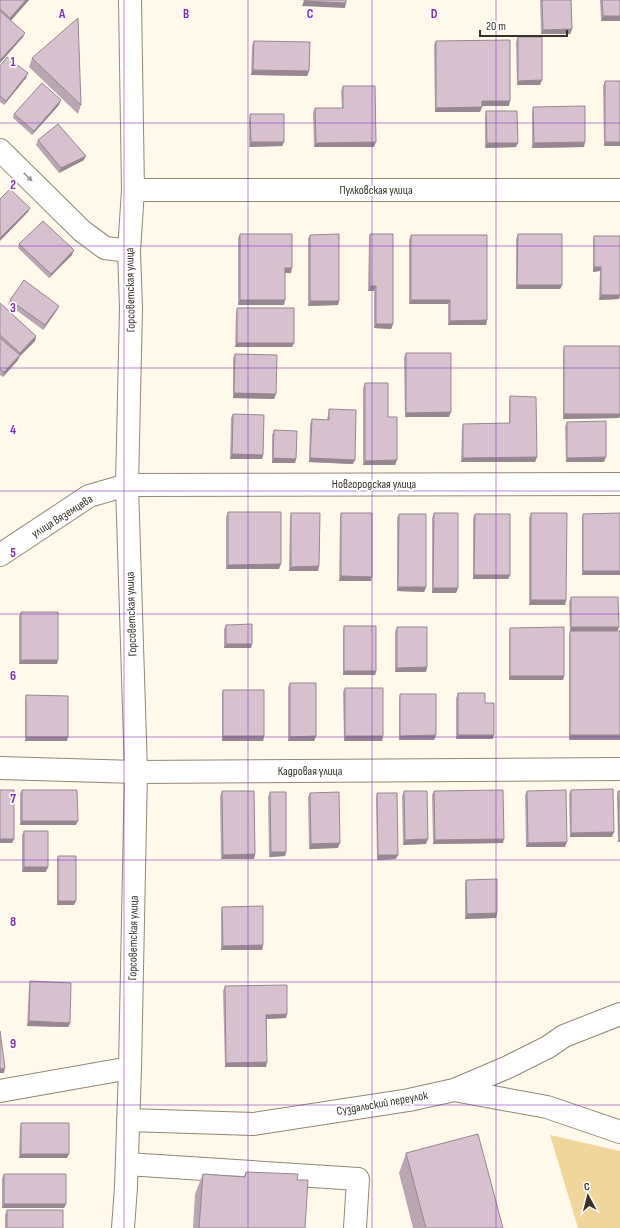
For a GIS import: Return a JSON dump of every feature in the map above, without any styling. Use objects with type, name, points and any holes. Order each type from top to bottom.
[{"type":"street","name":"Горсоветская улица","points":[[123,1228],[130,1068],[136,772],[127,485],[131,308],[129,251],[133,190],[130,0]]},
{"type":"street","points":[[0,150],[82,231],[105,248],[129,251]]},
{"type":"street","name":"Пулковская улица","points":[[133,190],[620,190]]},
{"type":"street","name":"Новгородская улица","points":[[127,485],[620,484]]},
{"type":"street","name":"улица Вяземцева","points":[[0,555],[89,496],[127,485]]},
{"type":"street","name":"Кадровая улица","points":[[0,768],[136,772],[620,769]]},
{"type":"street","name":"Суздальский переулок","points":[[128,1120],[254,1124],[409,1100],[454,1090],[508,1067],[548,1047],[564,1036],[620,1014]]},
{"type":"street","points":[[0,1091],[130,1068]]},
{"type":"street","points":[[454,1090],[547,1107],[620,1132]]},
{"type":"street","points":[[126,1164],[358,1178],[355,1228]]},
{"type":"shaded area","points":[[550,1135],[620,1151],[620,1228],[578,1228]]},
{"type":"building","points":[[0,0],[26,0],[10,18],[0,9]]},
{"type":"building","points":[[346,0],[346,3],[304,1]]},
{"type":"building","points":[[542,0],[571,0],[572,29],[543,30]]},
{"type":"building","points":[[602,0],[620,0],[620,16],[603,16]]},
{"type":"building","points":[[0,11],[25,33],[0,60]]},
{"type":"building","points":[[78,18],[81,105],[32,58]]},
{"type":"building","points":[[518,37],[542,37],[542,80],[518,81]]},
{"type":"building","points":[[510,40],[510,101],[482,101],[482,107],[436,108],[436,41]]},
{"type":"building","points":[[254,41],[310,42],[309,71],[253,70]]},
{"type":"building","points":[[7,57],[28,73],[6,101],[0,96],[0,66]]},
{"type":"building","points":[[605,81],[620,81],[620,142],[605,142]]},
{"type":"building","points":[[42,83],[61,100],[34,131],[14,114]]},
{"type":"building","points":[[343,86],[375,86],[376,142],[316,143],[315,108],[343,108]]},
{"type":"building","points":[[585,106],[585,142],[534,143],[533,107]]},
{"type":"building","points":[[486,111],[517,111],[518,143],[487,143]]},
{"type":"building","points":[[250,114],[284,114],[284,142],[251,142]]},
{"type":"building","points":[[58,124],[86,156],[61,168],[38,140]]},
{"type":"building","points":[[10,189],[30,208],[0,238],[0,199]]},
{"type":"building","points":[[43,221],[74,250],[51,274],[19,244]]},
{"type":"building","points":[[240,234],[292,234],[292,268],[285,268],[285,300],[240,300]]},
{"type":"building","points":[[339,234],[339,301],[310,301],[310,235]]},
{"type":"building","points":[[370,234],[393,234],[393,324],[376,324],[376,286],[370,286]]},
{"type":"building","points":[[518,234],[562,234],[562,285],[517,285]]},
{"type":"building","points":[[411,235],[487,235],[487,320],[450,321],[450,300],[411,300]]},
{"type":"building","points":[[594,236],[620,236],[620,295],[601,295],[601,267],[594,267]]},
{"type":"building","points":[[24,280],[59,306],[45,325],[10,300]]},
{"type":"building","points":[[0,303],[36,336],[20,353],[0,335]]},
{"type":"building","points":[[237,308],[294,308],[294,343],[237,343]]},
{"type":"building","points":[[0,338],[20,355],[4,372],[0,369]]},
{"type":"building","points":[[564,346],[620,346],[620,414],[564,414]]},
{"type":"building","points":[[406,353],[451,353],[451,412],[406,413]]},
{"type":"building","points":[[235,354],[277,355],[276,394],[234,393]]},
{"type":"building","points":[[365,383],[388,383],[388,417],[397,417],[397,460],[365,461]]},
{"type":"building","points":[[510,396],[536,397],[537,457],[463,458],[463,424],[510,423]]},
{"type":"building","points":[[329,409],[356,410],[355,460],[310,458],[312,419],[329,420]]},
{"type":"building","points":[[233,414],[264,415],[263,455],[232,454]]},
{"type":"building","points":[[606,421],[606,457],[567,458],[567,422]]},
{"type":"building","points":[[274,430],[297,431],[296,459],[273,458]]},
{"type":"building","points":[[228,512],[281,512],[281,564],[228,565]]},
{"type":"building","points":[[291,513],[320,513],[319,566],[291,567]]},
{"type":"building","points":[[341,513],[372,513],[372,577],[341,576]]},
{"type":"building","points":[[434,513],[458,513],[458,588],[433,588]]},
{"type":"building","points":[[531,513],[567,513],[566,600],[531,600]]},
{"type":"building","points":[[620,513],[620,571],[583,571],[583,514]]},
{"type":"building","points":[[399,514],[426,514],[426,587],[398,587]]},
{"type":"building","points":[[475,514],[510,514],[510,575],[474,575]]},
{"type":"building","points":[[571,597],[618,597],[619,627],[571,627]]},
{"type":"building","points":[[21,612],[58,612],[58,660],[21,660]]},
{"type":"building","points":[[252,624],[252,644],[226,644],[226,625]]},
{"type":"building","points":[[344,626],[376,626],[376,671],[344,671]]},
{"type":"building","points":[[397,627],[427,627],[427,667],[397,668]]},
{"type":"building","points":[[564,627],[564,676],[510,676],[510,628]]},
{"type":"building","points":[[570,631],[620,631],[620,735],[570,735]]},
{"type":"building","points":[[290,683],[316,683],[316,736],[290,737]]},
{"type":"building","points":[[345,688],[383,688],[383,736],[345,736]]},
{"type":"building","points":[[223,690],[264,690],[264,736],[223,736]]},
{"type":"building","points":[[458,693],[485,693],[485,703],[494,703],[494,735],[458,735]]},
{"type":"building","points":[[400,694],[436,694],[436,735],[400,736]]},
{"type":"building","points":[[26,695],[68,696],[68,737],[26,737]]},
{"type":"building","points":[[613,789],[614,832],[571,833],[571,790]]},
{"type":"building","points":[[0,790],[14,790],[14,839],[0,839]]},
{"type":"building","points":[[22,790],[77,790],[78,821],[22,821]]},
{"type":"building","points":[[503,790],[504,839],[435,840],[434,791]]},
{"type":"building","points":[[566,790],[567,842],[528,843],[527,791]]},
{"type":"building","points":[[222,791],[254,791],[255,854],[223,855]]},
{"type":"building","points":[[404,791],[427,791],[428,839],[405,840]]},
{"type":"building","points":[[618,791],[620,791],[620,837],[619,837]]},
{"type":"building","points":[[270,792],[286,792],[286,852],[271,852]]},
{"type":"building","points":[[339,792],[340,843],[311,844],[310,793]]},
{"type":"building","points":[[377,793],[397,793],[398,855],[378,855]]},
{"type":"building","points":[[24,831],[48,831],[48,867],[24,867]]},
{"type":"building","points":[[58,856],[76,856],[76,901],[58,901]]},
{"type":"building","points":[[497,879],[497,913],[467,914],[466,880]]},
{"type":"building","points":[[263,906],[263,945],[223,946],[222,907]]},
{"type":"building","points":[[30,981],[71,983],[70,1023],[29,1021]]},
{"type":"building","points":[[287,985],[287,1014],[266,1015],[267,1062],[226,1063],[225,986]]},
{"type":"building","points":[[0,1031],[5,1068],[0,1069]]},
{"type":"building","points":[[21,1123],[69,1123],[69,1154],[21,1154]]},
{"type":"building","points":[[478,1134],[503,1228],[426,1228],[406,1153]]},
{"type":"building","points":[[246,1172],[298,1174],[297,1180],[308,1180],[305,1228],[199,1228],[203,1174],[245,1177]]},
{"type":"building","points":[[4,1174],[66,1174],[66,1204],[4,1204]]},
{"type":"building","points":[[7,1210],[63,1210],[63,1228],[7,1228]]}]
